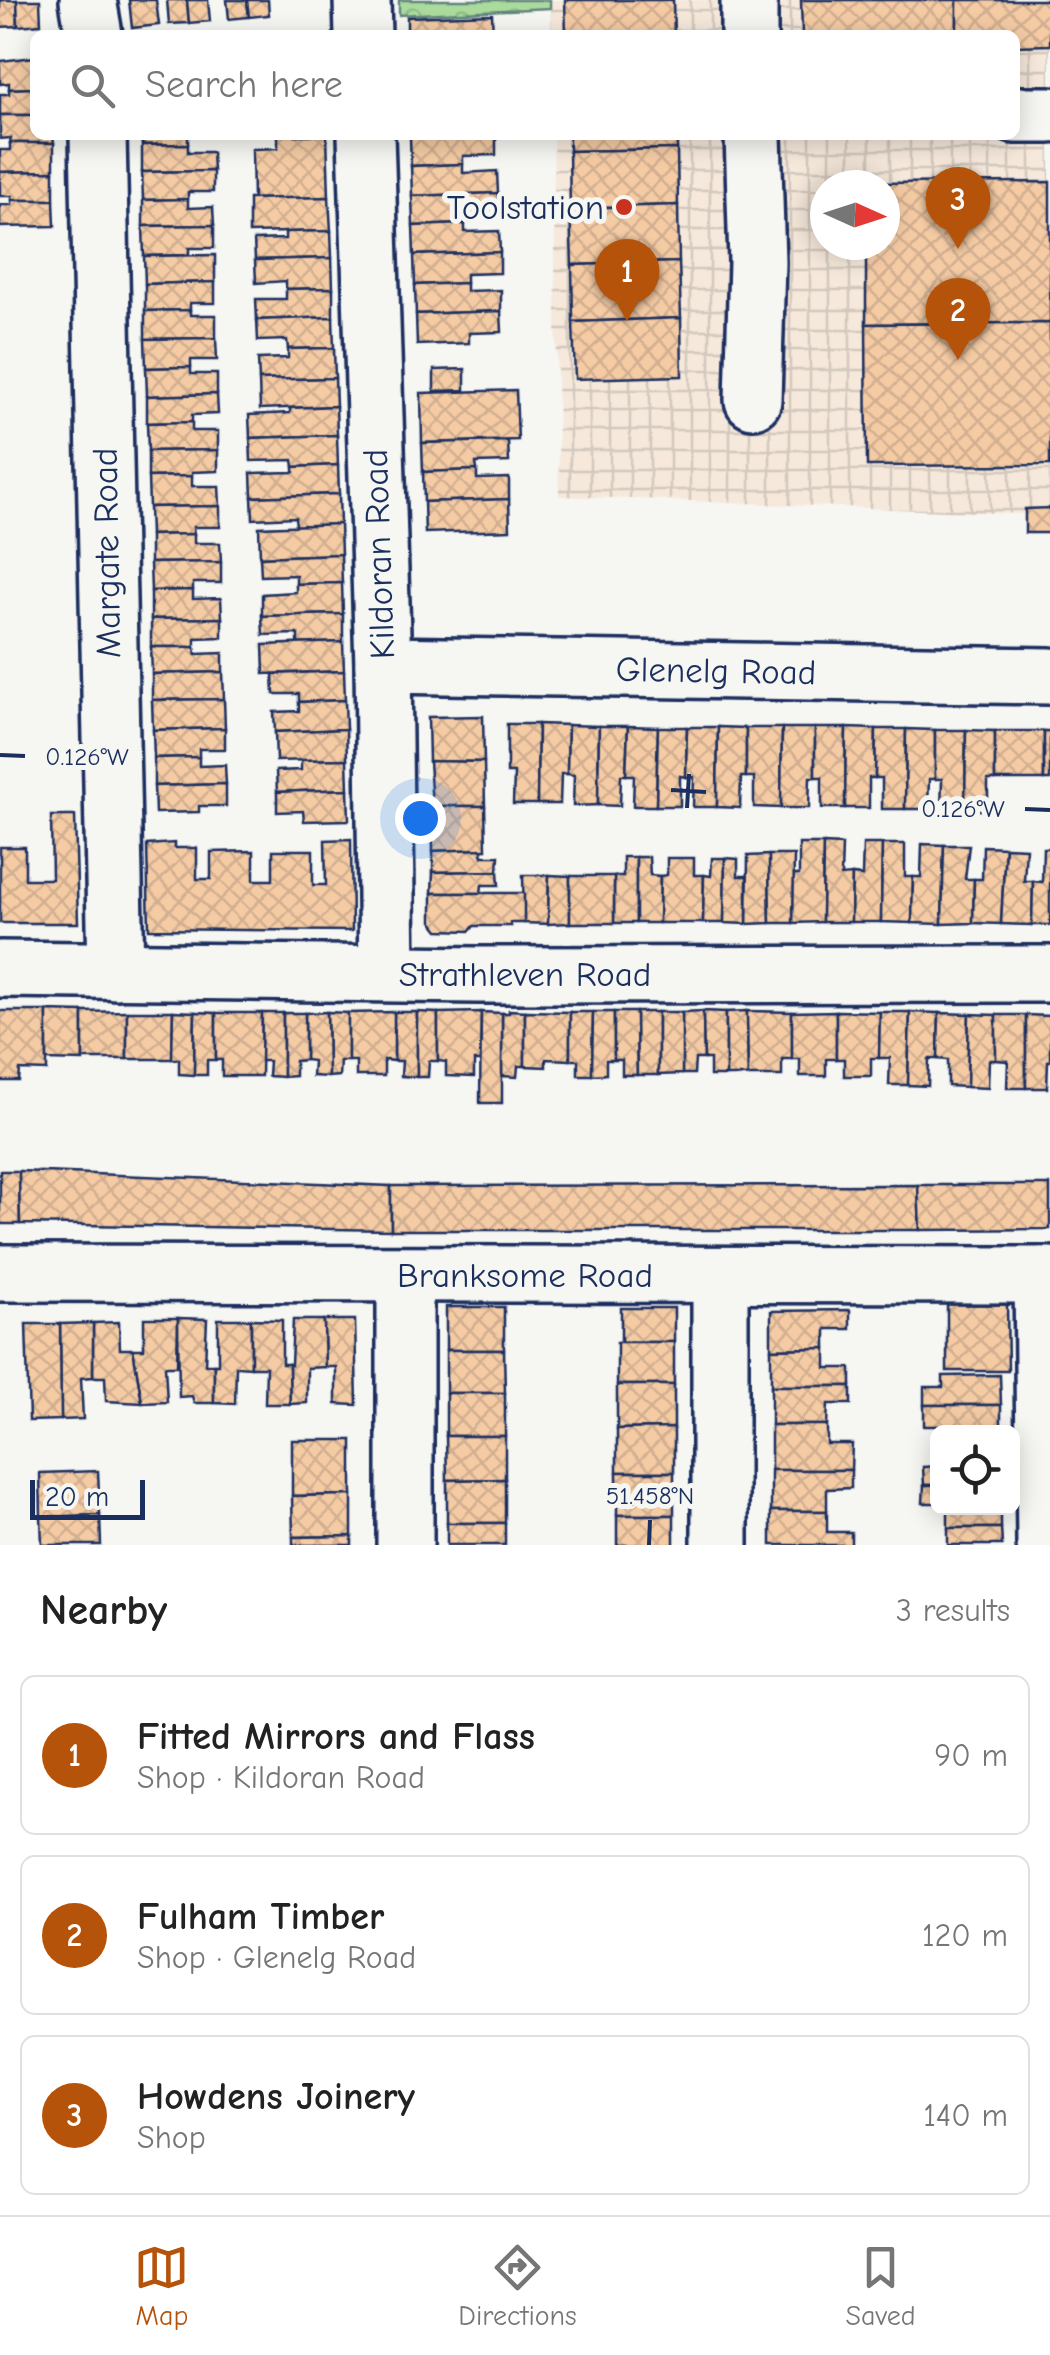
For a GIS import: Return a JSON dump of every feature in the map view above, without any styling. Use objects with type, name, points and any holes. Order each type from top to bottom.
[{"type":"street","points":[[88,0],[93,30]]},
{"type":"street","points":[[362,0],[363,30]]},
{"type":"street","points":[[749,0],[750,30]]},
{"type":"street","points":[[1020,115],[1050,115]]},
{"type":"street","name":"Margate Road","points":[[98,140],[116,971]]},
{"type":"street","name":"Kildoran Road","points":[[366,140],[383,665],[387,973]]},
{"type":"street","points":[[753,140],[757,262],[753,400]]},
{"type":"street","name":"Glenelg Road","points":[[383,665],[1050,676]]},
{"type":"street","name":"Strathleven Road","points":[[0,969],[478,975],[1050,974]]},
{"type":"street","name":"Branksome Road","points":[[0,1273],[1046,1275]]},
{"type":"street","points":[[404,1545],[405,1275]]},
{"type":"street","points":[[1045,1545],[1046,1275]]},
{"type":"street","points":[[720,1276],[720,1545]]},
{"type":"shaded area","points":[[551,0],[1050,0],[1050,515],[559,496],[553,140],[1020,140],[1020,30],[551,30]]},
{"type":"green space","points":[[399,0],[550,0],[550,8],[399,15]]},
{"type":"building","points":[[0,0],[17,0],[18,26],[0,27]]},
{"type":"building","points":[[17,0],[40,0],[41,24],[18,26]]},
{"type":"building","points":[[129,0],[156,0],[159,25],[132,28]]},
{"type":"building","points":[[167,0],[187,0],[189,23],[169,24]]},
{"type":"building","points":[[187,0],[208,0],[210,21],[189,23]]},
{"type":"building","points":[[227,0],[247,0],[249,17],[229,19]]},
{"type":"building","points":[[247,0],[268,0],[269,15],[249,17]]},
{"type":"building","points":[[565,0],[673,0],[674,30],[566,30]]},
{"type":"building","points":[[801,0],[957,0],[957,30],[802,30]]},
{"type":"building","points":[[957,0],[1050,0],[1050,45],[1020,46],[1020,30],[957,30]]},
{"type":"building","points":[[492,14],[493,30],[407,30],[407,17]]},
{"type":"building","points":[[30,58],[30,88],[9,89],[9,83],[0,84],[0,61]]},
{"type":"building","points":[[30,88],[30,115],[0,115],[0,94],[9,94],[9,89]]},
{"type":"building","points":[[0,115],[30,115],[30,140],[54,143],[10,143],[11,138],[0,139]]},
{"type":"building","points":[[142,140],[188,140],[188,144],[142,145]]},
{"type":"building","points":[[278,140],[327,140],[329,197],[253,199],[252,149],[278,148]]},
{"type":"building","points":[[410,140],[496,140],[496,155],[463,156],[463,164],[411,166]]},
{"type":"building","points":[[569,140],[677,140],[677,149],[569,151]]},
{"type":"building","points":[[10,143],[54,143],[54,171],[0,172],[0,150],[10,150]]},
{"type":"building","points":[[188,144],[188,152],[212,152],[213,171],[142,172],[142,145]]},
{"type":"building","points":[[677,149],[678,205],[570,208],[569,151]]},
{"type":"building","points":[[463,164],[463,173],[497,171],[498,193],[412,196],[411,166]]},
{"type":"building","points":[[54,171],[54,200],[12,200],[12,196],[0,196],[0,172]]},
{"type":"building","points":[[213,171],[213,192],[188,192],[188,199],[143,200],[142,172]]},
{"type":"building","points":[[1050,182],[1050,323],[866,324],[866,260],[900,260],[900,183]]},
{"type":"building","points":[[498,193],[498,214],[464,216],[465,224],[413,226],[412,196]]},
{"type":"building","points":[[329,197],[331,231],[249,233],[249,199]]},
{"type":"building","points":[[188,199],[188,208],[213,207],[214,225],[143,226],[143,200]]},
{"type":"building","points":[[12,200],[54,200],[55,226],[0,227],[0,205],[12,205]]},
{"type":"building","points":[[678,205],[679,262],[572,265],[570,208]]},
{"type":"building","points":[[465,224],[465,232],[499,231],[500,252],[414,255],[413,226]]},
{"type":"building","points":[[214,225],[214,248],[189,248],[189,255],[144,256],[143,226]]},
{"type":"building","points":[[331,231],[332,258],[255,260],[254,240],[285,239],[285,232]]},
{"type":"building","points":[[500,252],[500,273],[466,274],[466,283],[415,285],[414,255]]},
{"type":"building","points":[[215,255],[215,282],[145,284],[144,256]]},
{"type":"building","points":[[332,258],[333,288],[286,289],[286,281],[256,283],[255,260]]},
{"type":"building","points":[[679,262],[681,318],[573,322],[572,265]]},
{"type":"building","points":[[215,282],[215,303],[190,303],[190,310],[145,311],[145,284]]},
{"type":"building","points":[[466,283],[466,291],[501,290],[501,311],[416,314],[415,285]]},
{"type":"building","points":[[333,288],[333,317],[257,320],[256,299],[286,299],[286,289]]},
{"type":"building","points":[[190,310],[190,315],[216,315],[216,338],[145,339],[145,311]]},
{"type":"building","points":[[501,311],[502,332],[469,333],[469,343],[417,345],[416,314]]},
{"type":"building","points":[[333,317],[334,348],[288,349],[287,340],[258,341],[257,320]]},
{"type":"building","points":[[681,318],[682,376],[575,379],[573,322]]},
{"type":"building","points":[[1050,323],[1050,465],[867,466],[866,324]]},
{"type":"building","points":[[216,338],[217,360],[191,360],[191,367],[146,368],[145,339]]},
{"type":"building","points":[[334,348],[335,378],[259,380],[258,359],[288,358],[288,349]]},
{"type":"building","points":[[191,367],[191,374],[217,374],[217,394],[147,396],[146,368]]},
{"type":"building","points":[[465,369],[465,390],[434,391],[434,370]]},
{"type":"building","points":[[335,378],[336,406],[260,409],[259,380]]},
{"type":"building","points":[[516,390],[518,440],[422,443],[421,393]]},
{"type":"building","points":[[217,394],[218,414],[192,415],[192,422],[147,423],[147,396]]},
{"type":"building","points":[[336,406],[337,435],[250,438],[249,415]]},
{"type":"building","points":[[192,422],[192,431],[218,431],[218,450],[148,451],[147,423]]},
{"type":"building","points":[[337,435],[338,465],[294,467],[293,460],[251,461],[250,438]]},
{"type":"building","points":[[508,441],[509,462],[476,463],[477,470],[423,472],[422,443]]},
{"type":"building","points":[[218,450],[218,471],[148,477],[148,451]]},
{"type":"building","points":[[338,465],[339,494],[252,497],[251,473]]},
{"type":"building","points":[[477,470],[477,479],[509,478],[509,499],[424,502],[423,472]]},
{"type":"building","points":[[192,476],[192,486],[219,486],[220,506],[149,507],[148,477]]},
{"type":"building","points":[[339,494],[340,524],[296,526],[295,517],[253,519],[252,497]]},
{"type":"building","points":[[509,499],[510,530],[425,533],[424,502]]},
{"type":"building","points":[[220,506],[220,527],[193,527],[194,534],[150,535],[149,507]]},
{"type":"building","points":[[1050,508],[1050,533],[1025,533],[1025,509]]},
{"type":"building","points":[[340,524],[341,554],[260,557],[259,527]]},
{"type":"building","points":[[194,534],[194,543],[220,543],[221,562],[150,563],[150,535]]},
{"type":"building","points":[[341,554],[342,583],[296,584],[296,575],[261,576],[260,557]]},
{"type":"building","points":[[221,562],[221,583],[193,583],[193,590],[151,591],[150,563]]},
{"type":"building","points":[[342,583],[343,614],[262,616],[262,594],[296,592],[296,584]]},
{"type":"building","points":[[193,590],[193,599],[221,598],[222,618],[151,619],[151,591]]},
{"type":"building","points":[[343,614],[343,642],[298,644],[298,634],[263,635],[262,616]]},
{"type":"building","points":[[222,618],[222,637],[195,638],[195,647],[151,647],[151,619]]},
{"type":"building","points":[[343,642],[344,671],[264,674],[263,645]]},
{"type":"building","points":[[151,647],[195,647],[196,654],[223,653],[223,672],[152,674]]},
{"type":"building","points":[[344,671],[345,700],[299,702],[299,694],[274,694],[273,674]]},
{"type":"building","points":[[223,672],[224,699],[152,700],[152,674]]},
{"type":"building","points":[[224,699],[225,728],[153,730],[152,700]]},
{"type":"building","points":[[345,700],[346,729],[275,732],[274,712],[299,711],[299,702]]},
{"type":"building","points":[[483,716],[484,762],[429,761],[428,717]]},
{"type":"building","points":[[507,724],[538,724],[537,804],[513,804],[514,773],[507,773]]},
{"type":"building","points":[[538,724],[568,725],[567,774],[561,774],[560,804],[537,804]]},
{"type":"building","points":[[568,725],[599,726],[598,805],[573,806],[574,775],[567,774]]},
{"type":"building","points":[[599,726],[628,726],[620,806],[598,805]]},
{"type":"building","points":[[628,726],[658,727],[656,806],[633,806],[634,775],[626,775]]},
{"type":"building","points":[[658,727],[687,727],[686,777],[680,776],[680,806],[656,806]]},
{"type":"building","points":[[687,727],[718,727],[717,807],[693,807],[694,777],[686,777]]},
{"type":"building","points":[[718,727],[746,728],[746,777],[741,777],[740,808],[717,807]]},
{"type":"building","points":[[225,728],[225,749],[199,749],[199,757],[154,758],[153,730]]},
{"type":"building","points":[[746,728],[782,728],[781,808],[754,807],[754,777],[746,777]]},
{"type":"building","points":[[782,728],[815,728],[815,777],[810,777],[809,808],[781,808]]},
{"type":"building","points":[[815,728],[846,728],[845,808],[822,808],[822,777],[815,777]]},
{"type":"building","points":[[846,728],[876,729],[875,778],[869,778],[869,808],[845,808]]},
{"type":"building","points":[[346,729],[347,759],[276,761],[275,732]]},
{"type":"building","points":[[876,729],[906,729],[905,809],[882,809],[882,778],[875,778]]},
{"type":"building","points":[[906,729],[935,730],[935,779],[929,779],[928,809],[905,809]]},
{"type":"building","points":[[935,730],[966,730],[965,810],[941,810],[942,779],[935,779]]},
{"type":"building","points":[[966,730],[995,731],[995,780],[988,780],[988,810],[965,810]]},
{"type":"building","points":[[995,731],[1044,731],[1044,780],[995,780]]},
{"type":"building","points":[[1044,731],[1050,731],[1050,780],[1044,780]]},
{"type":"building","points":[[199,757],[199,766],[225,765],[226,784],[154,786],[154,758]]},
{"type":"building","points":[[347,759],[348,789],[277,792],[276,771],[301,770],[301,760]]},
{"type":"building","points":[[429,761],[484,762],[485,806],[432,806]]},
{"type":"building","points":[[226,784],[226,806],[199,806],[199,812],[155,813],[154,786]]},
{"type":"building","points":[[348,789],[349,820],[304,821],[303,811],[277,812],[277,792]]},
{"type":"building","points":[[432,806],[485,806],[486,849],[433,851]]},
{"type":"building","points":[[51,816],[75,816],[78,923],[0,923],[0,847],[25,847],[25,879],[52,879]]},
{"type":"building","points":[[351,839],[352,931],[149,929],[147,845],[174,843],[174,848],[197,848],[197,879],[211,879],[211,852],[254,851],[254,880],[273,880],[273,850],[313,850],[313,885],[326,885],[325,840]]},
{"type":"building","points":[[799,844],[823,844],[822,922],[793,923],[793,875],[799,875]]},
{"type":"building","points":[[823,844],[842,845],[841,876],[852,875],[851,922],[822,922]]},
{"type":"building","points":[[863,844],[882,844],[881,922],[851,922],[852,875],[862,876]]},
{"type":"building","points":[[882,844],[905,844],[905,877],[913,877],[912,923],[881,922]]},
{"type":"building","points":[[922,844],[944,845],[942,924],[912,923],[913,877],[921,877]]},
{"type":"building","points":[[944,845],[969,845],[965,879],[974,879],[973,923],[942,924]]},
{"type":"building","points":[[983,846],[1005,847],[1001,924],[973,923],[974,879],[982,879]]},
{"type":"building","points":[[1005,847],[1026,848],[1024,881],[1033,881],[1032,925],[1001,924]]},
{"type":"building","points":[[1043,848],[1050,848],[1050,925],[1032,925],[1033,881],[1042,882]]},
{"type":"building","points":[[482,849],[482,856],[499,856],[498,871],[433,872],[433,851]]},
{"type":"building","points":[[769,855],[770,923],[747,924],[748,856]]},
{"type":"building","points":[[769,855],[794,855],[793,923],[770,923]]},
{"type":"building","points":[[623,857],[636,857],[636,923],[614,923],[614,876],[623,876]]},
{"type":"building","points":[[636,857],[649,857],[650,875],[660,876],[659,923],[636,923]]},
{"type":"building","points":[[667,858],[694,858],[694,875],[704,875],[703,923],[659,923],[660,876],[667,875]]},
{"type":"building","points":[[712,858],[725,858],[724,923],[703,923],[704,875],[711,876]]},
{"type":"building","points":[[725,858],[738,859],[738,876],[747,876],[747,924],[724,923]]},
{"type":"building","points":[[498,871],[499,885],[482,885],[481,893],[432,893],[433,872]]},
{"type":"building","points":[[523,875],[549,875],[548,924],[524,923]]},
{"type":"building","points":[[549,875],[570,876],[570,923],[548,924]]},
{"type":"building","points":[[570,876],[614,876],[614,923],[570,923]]},
{"type":"building","points":[[432,893],[524,893],[524,923],[474,926],[470,931],[439,930],[432,921]]},
{"type":"building","points":[[0,1011],[47,1011],[47,1071],[20,1070],[19,1081],[0,1081]]},
{"type":"building","points":[[47,1011],[83,1012],[83,1061],[47,1060]]},
{"type":"building","points":[[127,1011],[127,1059],[83,1059],[83,1012]]},
{"type":"building","points":[[127,1011],[173,1011],[172,1059],[127,1059]]},
{"type":"building","points":[[173,1011],[195,1012],[194,1075],[179,1074],[179,1059],[172,1059]]},
{"type":"building","points":[[525,1011],[525,1066],[518,1066],[517,1077],[502,1076],[502,1013]]},
{"type":"building","points":[[525,1011],[570,1012],[570,1060],[546,1059],[546,1067],[525,1066]]},
{"type":"building","points":[[703,1011],[704,1059],[695,1059],[694,1074],[682,1074],[682,1012]]},
{"type":"building","points":[[703,1011],[726,1012],[726,1076],[710,1076],[710,1059],[704,1059]]},
{"type":"building","points":[[747,1011],[748,1076],[726,1076],[726,1012]]},
{"type":"building","points":[[747,1011],[792,1012],[792,1059],[782,1059],[782,1076],[748,1076]]},
{"type":"building","points":[[836,1011],[836,1059],[826,1059],[826,1076],[800,1076],[800,1059],[792,1059],[792,1012]]},
{"type":"building","points":[[836,1011],[880,1012],[879,1058],[871,1058],[871,1076],[844,1076],[844,1059],[836,1059]]},
{"type":"building","points":[[195,1012],[216,1013],[216,1060],[207,1060],[207,1075],[194,1075]]},
{"type":"building","points":[[327,1012],[348,1013],[348,1061],[340,1061],[339,1076],[328,1077]]},
{"type":"building","points":[[327,1012],[328,1077],[312,1076],[313,1061],[305,1060],[305,1013]]},
{"type":"building","points":[[394,1012],[417,1012],[417,1077],[401,1076],[402,1061],[394,1061]]},
{"type":"building","points":[[394,1012],[394,1061],[384,1060],[384,1076],[356,1076],[356,1061],[348,1061],[348,1013]]},
{"type":"building","points":[[417,1012],[438,1013],[438,1061],[429,1061],[428,1077],[417,1077]]},
{"type":"building","points":[[481,1012],[480,1061],[474,1061],[474,1077],[446,1076],[446,1062],[438,1061],[438,1013]]},
{"type":"building","points":[[481,1012],[502,1013],[502,1103],[480,1103]]},
{"type":"building","points":[[570,1012],[593,1012],[592,1075],[578,1075],[578,1060],[570,1060]]},
{"type":"building","points":[[593,1012],[614,1012],[614,1060],[606,1060],[606,1074],[592,1075]]},
{"type":"building","points":[[614,1012],[636,1012],[637,1075],[622,1075],[622,1060],[614,1060]]},
{"type":"building","points":[[636,1012],[658,1012],[658,1075],[637,1075]]},
{"type":"building","points":[[658,1012],[682,1012],[682,1074],[658,1075]]},
{"type":"building","points":[[880,1012],[910,1012],[908,1085],[889,1085],[890,1058],[879,1058]]},
{"type":"building","points":[[910,1012],[939,1013],[938,1059],[929,1059],[928,1086],[908,1085]]},
{"type":"building","points":[[216,1013],[262,1013],[261,1076],[222,1076],[222,1060],[216,1060]]},
{"type":"building","points":[[262,1013],[283,1013],[283,1077],[268,1076],[269,1061],[261,1061]]},
{"type":"building","points":[[283,1013],[305,1013],[305,1060],[295,1061],[295,1076],[283,1077]]},
{"type":"building","points":[[939,1013],[969,1014],[967,1087],[948,1086],[948,1060],[938,1059]]},
{"type":"building","points":[[969,1014],[996,1015],[996,1060],[989,1060],[988,1088],[967,1087]]},
{"type":"building","points":[[996,1015],[1026,1015],[1026,1088],[1007,1088],[1008,1061],[996,1060]]},
{"type":"building","points":[[1026,1015],[1050,1016],[1047,1088],[1026,1088]]},
{"type":"building","points":[[0,1171],[19,1171],[20,1224],[0,1224]]},
{"type":"building","points":[[19,1171],[391,1186],[391,1230],[20,1224]]},
{"type":"building","points":[[918,1185],[920,1230],[391,1230],[391,1186]]},
{"type":"building","points":[[918,1185],[1050,1185],[1050,1229],[920,1230]]},
{"type":"building","points":[[1007,1301],[1008,1371],[947,1371],[947,1302]]},
{"type":"building","points":[[446,1307],[504,1307],[504,1350],[446,1350]]},
{"type":"building","points":[[621,1308],[674,1308],[674,1342],[621,1342]]},
{"type":"building","points":[[850,1310],[850,1329],[826,1329],[826,1348],[771,1349],[771,1311]]},
{"type":"building","points":[[144,1318],[178,1318],[177,1366],[165,1366],[167,1402],[142,1403],[133,1349],[144,1349]]},
{"type":"building","points":[[178,1318],[207,1319],[205,1364],[214,1364],[214,1403],[194,1403],[192,1396],[179,1397]]},
{"type":"building","points":[[218,1319],[251,1319],[251,1367],[236,1366],[235,1404],[214,1403]]},
{"type":"building","points":[[251,1319],[282,1320],[282,1364],[289,1364],[290,1404],[265,1404],[266,1367],[251,1367]]},
{"type":"building","points":[[293,1320],[324,1320],[325,1367],[307,1368],[307,1403],[290,1404]]},
{"type":"building","points":[[324,1320],[355,1320],[357,1405],[336,1404],[336,1367],[325,1367]]},
{"type":"building","points":[[119,1322],[120,1349],[133,1349],[142,1403],[106,1401],[105,1377],[93,1377],[93,1323]]},
{"type":"building","points":[[93,1323],[93,1377],[81,1378],[83,1419],[61,1420],[60,1324]]},
{"type":"building","points":[[26,1324],[60,1324],[61,1420],[29,1421]]},
{"type":"building","points":[[617,1342],[674,1342],[674,1385],[617,1385]]},
{"type":"building","points":[[826,1348],[826,1368],[851,1368],[851,1386],[771,1386],[771,1349]]},
{"type":"building","points":[[446,1350],[504,1350],[505,1393],[446,1393]]},
{"type":"building","points":[[1000,1375],[1001,1405],[924,1405],[924,1387],[943,1387],[943,1376]]},
{"type":"building","points":[[617,1385],[674,1385],[674,1428],[617,1429]]},
{"type":"building","points":[[771,1386],[851,1386],[851,1404],[828,1404],[827,1425],[771,1425]]},
{"type":"building","points":[[446,1393],[505,1393],[505,1436],[446,1436]]},
{"type":"building","points":[[924,1405],[1001,1405],[1001,1425],[924,1426]]},
{"type":"building","points":[[771,1425],[827,1425],[827,1444],[852,1444],[851,1470],[771,1470]]},
{"type":"building","points":[[674,1428],[674,1472],[617,1472],[617,1429]]},
{"type":"building","points":[[446,1436],[505,1436],[505,1479],[447,1480]]},
{"type":"building","points":[[292,1440],[352,1440],[352,1495],[292,1496]]},
{"type":"building","points":[[923,1467],[930,1467],[930,1485],[924,1485]]},
{"type":"building","points":[[771,1470],[851,1470],[851,1488],[827,1489],[827,1511],[771,1511]]},
{"type":"building","points":[[98,1471],[100,1515],[41,1517],[40,1473]]},
{"type":"building","points":[[617,1472],[674,1472],[674,1515],[617,1515]]},
{"type":"building","points":[[505,1479],[505,1523],[447,1523],[447,1480]]},
{"type":"building","points":[[924,1485],[930,1485],[930,1503],[923,1503]]},
{"type":"building","points":[[352,1495],[352,1536],[293,1537],[292,1496]]},
{"type":"building","points":[[771,1511],[827,1511],[827,1532],[851,1532],[851,1545],[771,1545]]},
{"type":"building","points":[[100,1515],[101,1545],[42,1545],[41,1517]]},
{"type":"building","points":[[617,1515],[674,1515],[674,1545],[617,1545]]},
{"type":"building","points":[[948,1515],[1001,1515],[1001,1528],[948,1528]]},
{"type":"building","points":[[447,1523],[505,1523],[505,1545],[447,1545]]},
{"type":"building","points":[[948,1528],[1001,1528],[1002,1545],[948,1545]]},
{"type":"building","points":[[352,1536],[352,1545],[293,1545],[293,1537]]},
{"type":"place","name":"Toolstation","points":[[624,207]]},
{"type":"place","name":"Howdens Joinery","points":[[958,249]]},
{"type":"place","name":"Fitted Mirrors and Flass","points":[[627,321]]},
{"type":"place","name":"Fulham Timber","points":[[958,360]]}]
